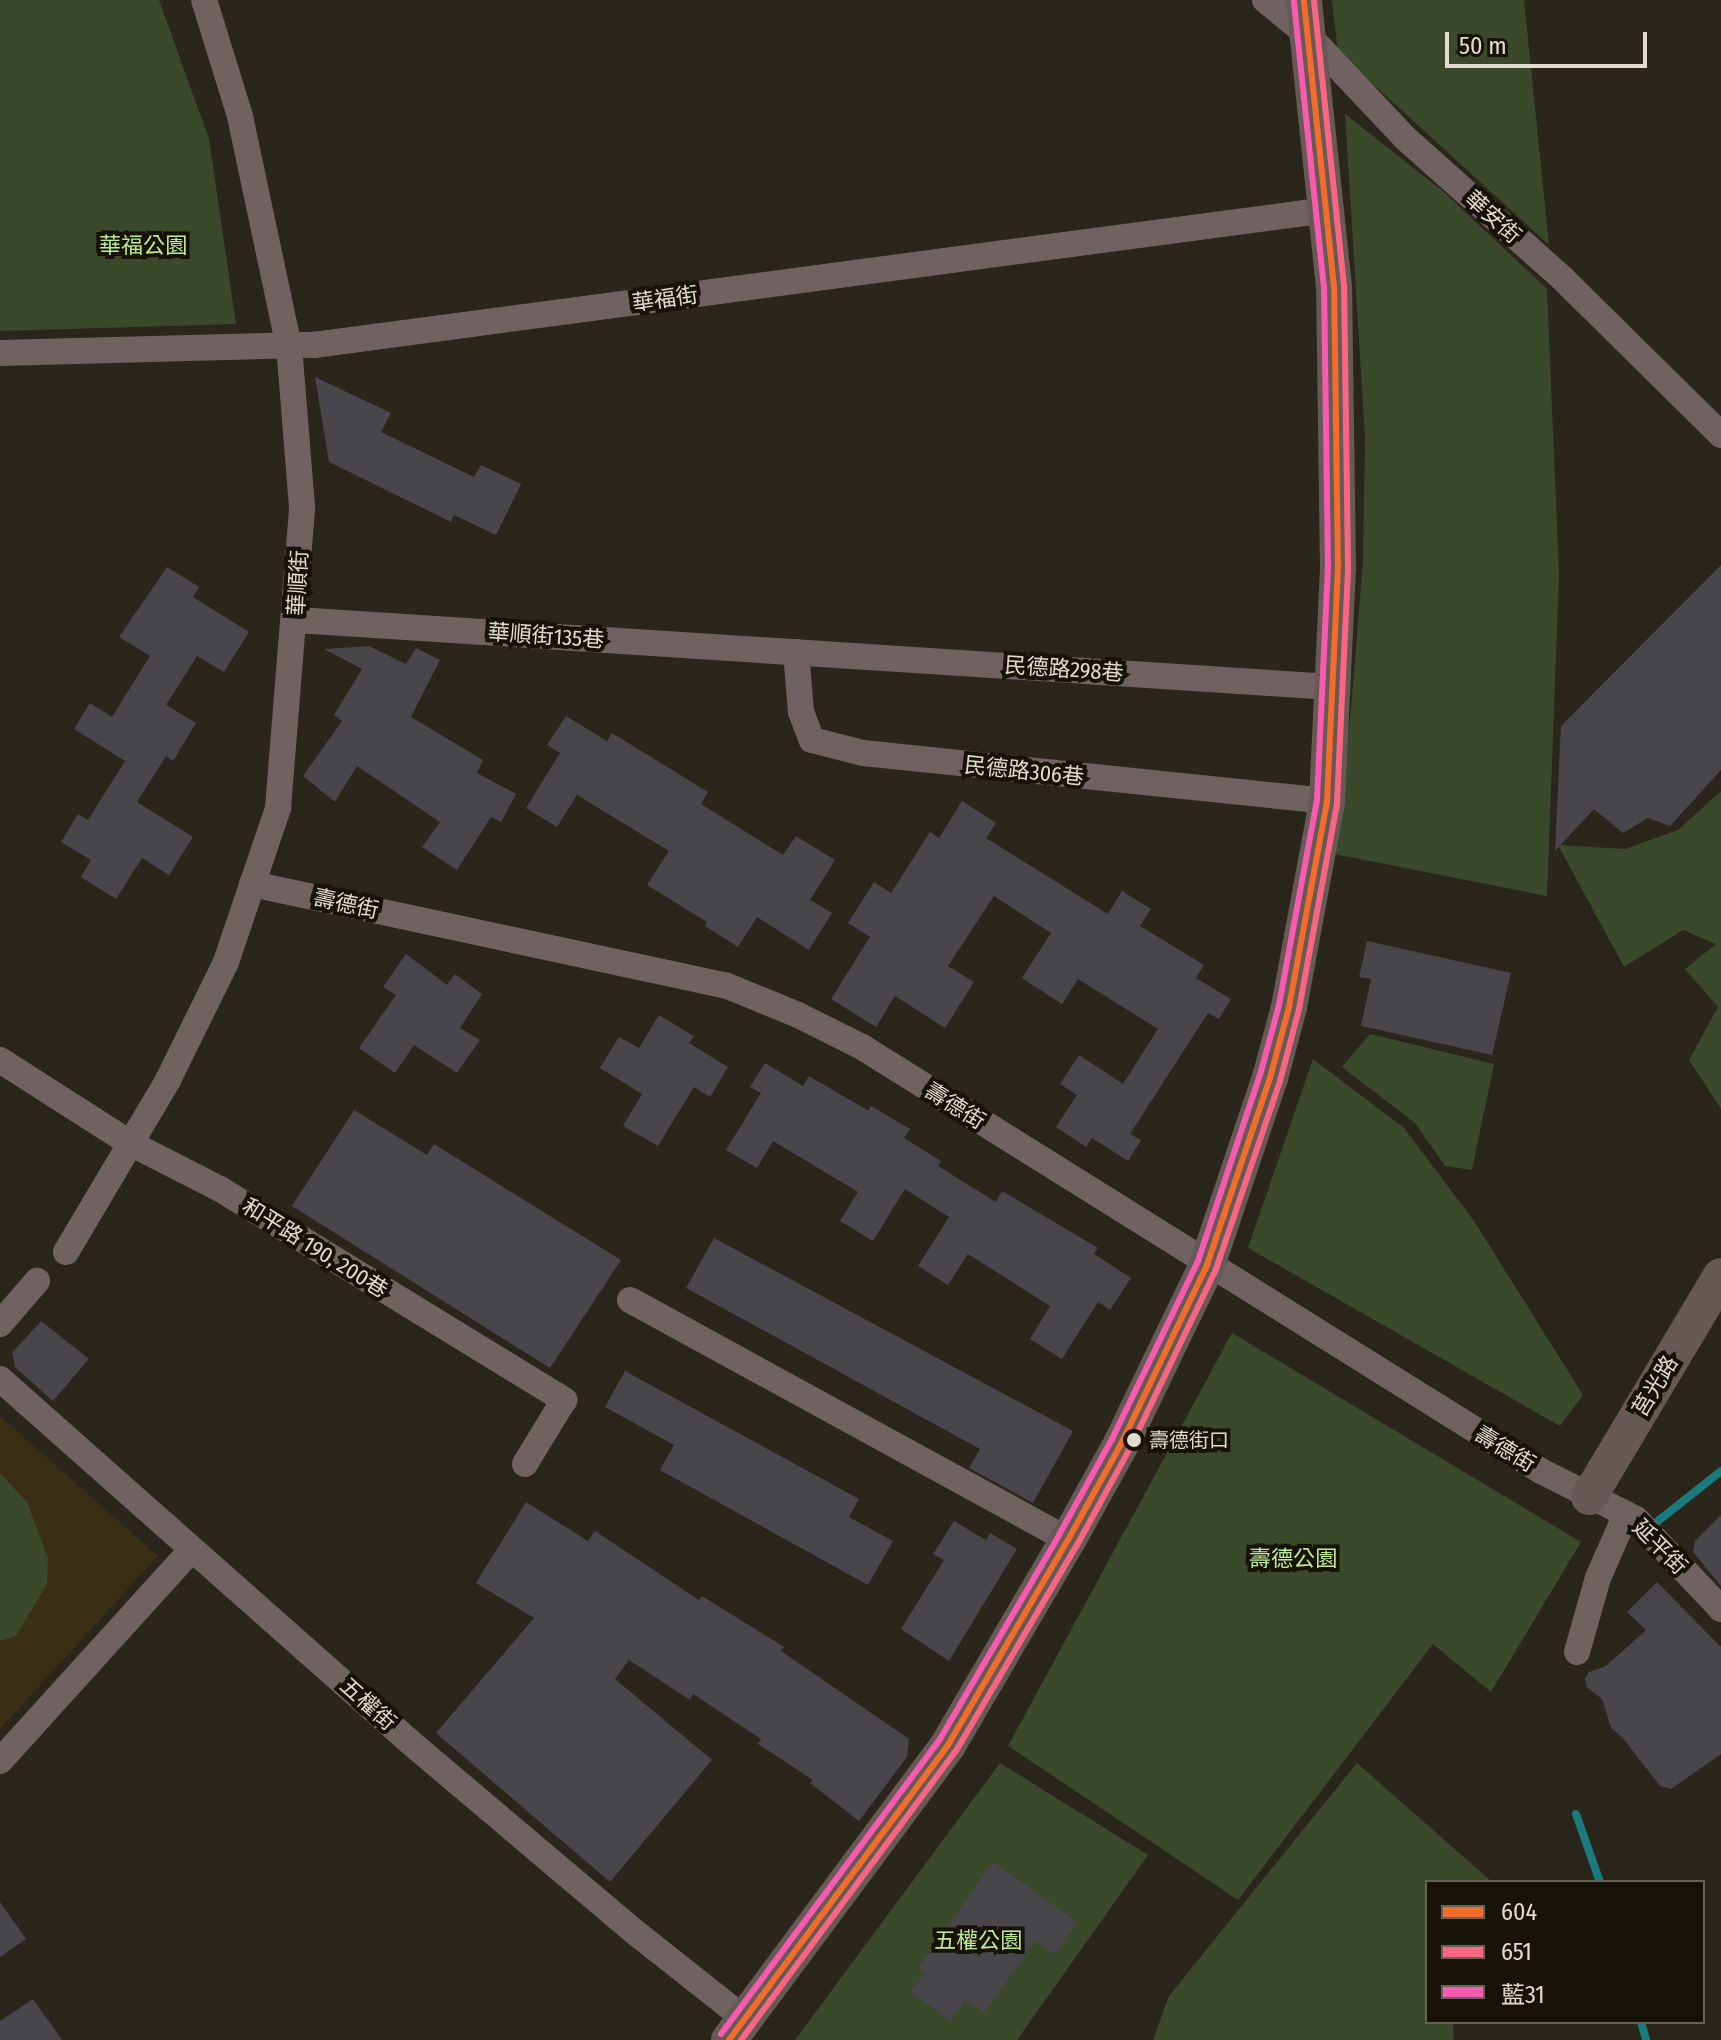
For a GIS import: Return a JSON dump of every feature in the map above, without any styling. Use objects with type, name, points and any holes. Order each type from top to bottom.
[{"type":"street","name":"華順街","points":[[66,1252],[168,1080],[226,962],[278,808],[296,620],[302,507],[289,347],[240,116],[204,0]]},
{"type":"street","name":"華安街","points":[[1265,0],[1309,36],[1405,138],[1563,279],[1721,435]]},
{"type":"street","points":[[737,2030],[948,1745],[1068,1540],[1121,1444],[1207,1265],[1270,1078],[1289,1007],[1327,801],[1338,568],[1334,287],[1304,0]]},
{"type":"street","name":"華福街","points":[[0,353],[289,347],[564,314],[1327,210]]},
{"type":"street","name":"華順街135巷","points":[[296,620],[796,652]]},
{"type":"street","name":"民德路298巷","points":[[796,652],[1331,687]]},
{"type":"street","name":"民德路306巷","points":[[796,652],[801,712],[812,740],[863,753],[1327,801]]},
{"type":"street","name":"壽德街","points":[[252,884],[725,985],[798,1015],[862,1047],[1207,1265],[1589,1497]]},
{"type":"street","name":"和平路 190, 200巷","points":[[0,1060],[130,1143],[220,1189],[564,1400],[525,1464]]},
{"type":"street","name":"莒光路","points":[[1589,1497],[1721,1276]]},
{"type":"street","points":[[0,1324],[37,1281]]},
{"type":"street","points":[[630,1300],[1068,1540]]},
{"type":"street","name":"五權街","points":[[0,1379],[636,1933],[737,2030]]},
{"type":"street","name":"延平街","points":[[1589,1497],[1636,1519],[1721,1609]]},
{"type":"street","points":[[1577,1652],[1598,1578],[1626,1514]]},
{"type":"street","points":[[0,1761],[192,1549]]},
{"type":"shaded area","points":[[0,1416],[158,1556],[0,1729]]},
{"type":"green space","name":"華福公園","points":[[0,0],[159,0],[209,139],[236,324],[0,331]]},
{"type":"green space","points":[[1332,0],[1524,0],[1549,245],[1338,52]]},
{"type":"green space","points":[[1345,114],[1444,192],[1547,289],[1559,574],[1547,896],[1334,854],[1351,710],[1363,561],[1365,437]]},
{"type":"green space","points":[[1721,791],[1721,1109],[1689,1060],[1718,1007],[1685,969],[1716,944],[1683,930],[1624,967],[1558,845],[1625,849],[1678,830]]},
{"type":"green space","points":[[1370,1034],[1494,1064],[1472,1170],[1445,1166],[1415,1123],[1342,1067]]},
{"type":"green space","points":[[1313,1059],[1404,1128],[1474,1221],[1583,1395],[1560,1426],[1248,1248]]},
{"type":"green space","name":"壽德公園","points":[[1232,1333],[1581,1542],[1491,1692],[1433,1644],[1238,1900],[1008,1746]]},
{"type":"green space","points":[[0,1473],[27,1502],[48,1558],[47,1584],[16,1636],[0,1641]]},
{"type":"green space","name":"五權公園","points":[[1000,1763],[1148,1855],[1017,2040],[795,2040]]},
{"type":"green space","points":[[1357,1763],[1490,1880],[1425,1880],[1425,2024],[1453,2024],[1454,2040],[1153,2040],[1169,1996]]},
{"type":"building","points":[[315,377],[391,413],[381,432],[474,477],[481,465],[521,484],[496,535],[454,515],[451,522],[329,462]]},
{"type":"building","points":[[1721,565],[1721,770],[1670,826],[1648,818],[1623,833],[1594,809],[1555,851],[1561,726]]},
{"type":"building","points":[[167,567],[199,587],[193,597],[249,632],[224,672],[197,656],[166,705],[196,723],[173,761],[166,756],[137,802],[193,837],[169,875],[142,858],[116,899],[81,877],[91,860],[61,842],[78,814],[88,820],[125,761],[74,729],[90,703],[112,717],[150,656],[119,637]]},
{"type":"building","points":[[369,646],[406,664],[416,648],[440,660],[411,717],[483,760],[477,773],[516,794],[501,822],[491,817],[457,870],[422,847],[440,822],[357,766],[335,802],[303,776],[342,721],[334,715],[362,669],[324,649]]},
{"type":"building","points":[[566,716],[607,741],[612,733],[708,792],[701,804],[783,855],[796,836],[835,860],[810,900],[832,913],[809,950],[757,917],[738,947],[705,926],[707,922],[647,885],[669,851],[577,795],[557,827],[526,808],[560,753],[547,745]]},
{"type":"building","points":[[962,801],[996,823],[986,838],[1108,914],[1122,891],[1151,909],[1140,926],[1204,965],[1196,978],[1231,999],[1219,1019],[1208,1013],[1130,1134],[1141,1140],[1128,1161],[1092,1138],[1086,1147],[1056,1127],[1077,1095],[1060,1084],[1079,1055],[1123,1084],[1158,1029],[1078,979],[1062,1004],[1022,978],[1051,933],[994,896],[948,966],[974,982],[945,1028],[895,996],[876,1027],[831,999],[870,937],[848,923],[874,882],[891,893],[930,832],[939,838]]},
{"type":"building","points":[[1367,941],[1511,973],[1492,1055],[1361,1026],[1371,979],[1359,977]]},
{"type":"building","points":[[406,954],[447,985],[455,974],[482,994],[460,1028],[480,1040],[457,1073],[414,1045],[395,1073],[359,1048],[396,995],[383,987]]},
{"type":"building","points":[[659,1015],[694,1036],[689,1043],[728,1067],[710,1097],[694,1087],[658,1146],[623,1126],[642,1094],[600,1068],[619,1037],[639,1048]]},
{"type":"building","points":[[765,1063],[803,1086],[809,1076],[869,1111],[871,1106],[910,1129],[904,1138],[941,1161],[938,1166],[996,1202],[1002,1191],[1098,1248],[1094,1254],[1131,1278],[1110,1310],[1098,1302],[1062,1359],[1030,1339],[1050,1306],[968,1254],[948,1285],[918,1266],[949,1217],[905,1189],[873,1241],[840,1221],[858,1192],[773,1141],[757,1168],[726,1150],[761,1093],[750,1087]]},
{"type":"building","points":[[354,1110],[427,1155],[434,1144],[621,1260],[550,1368],[292,1206]]},
{"type":"building","points":[[714,1238],[1073,1431],[1033,1503],[969,1468],[980,1449],[686,1288]]},
{"type":"building","points":[[41,1321],[89,1359],[53,1401],[15,1367],[12,1353]]},
{"type":"building","points":[[625,1371],[859,1499],[849,1517],[893,1541],[868,1585],[660,1470],[674,1445],[605,1407]]},
{"type":"building","points":[[526,1502],[588,1541],[595,1531],[699,1600],[702,1596],[784,1647],[781,1651],[909,1739],[907,1757],[859,1821],[810,1783],[813,1780],[758,1744],[761,1739],[693,1694],[690,1700],[629,1660],[615,1679],[712,1760],[610,1882],[436,1733],[534,1618],[476,1583]]},
{"type":"building","points":[[1721,1515],[1721,1586],[1693,1552],[1695,1541]]},
{"type":"building","points":[[954,1521],[986,1540],[990,1533],[1017,1549],[949,1661],[901,1629],[944,1560],[933,1554]]},
{"type":"building","points":[[1657,1582],[1721,1647],[1721,1754],[1671,1789],[1660,1786],[1622,1737],[1611,1728],[1602,1699],[1587,1687],[1585,1679],[1589,1672],[1606,1666],[1646,1630],[1627,1612]]},
{"type":"building","points":[[993,1862],[1077,1922],[1055,1954],[1035,1941],[984,2013],[965,2000],[951,2021],[911,1992],[925,1973],[918,1968]]},
{"type":"building","points":[[0,1902],[26,1939],[0,1957]]},
{"type":"building","points":[[33,1999],[62,2040],[0,2040],[0,2021]]},
{"type":"waterway","points":[[1658,1521],[1721,1471]]},
{"type":"waterway","points":[[1576,1814],[1599,1880]]},
{"type":"waterway","points":[[1642,2024],[1646,2040]]},
{"type":"transit line","name":"604","points":[[729,2040],[948,1745],[1068,1540],[1121,1444],[1207,1265],[1270,1078],[1289,1007],[1327,801],[1338,568],[1334,287],[1304,0]]},
{"type":"transit line","name":"651","points":[[741,2040],[956,1751],[1077,1545],[1130,1448],[1216,1269],[1280,1081],[1299,1009],[1337,803],[1348,568],[1344,286],[1314,0]]},
{"type":"transit line","name":"藍31","points":[[721,2034],[940,1739],[1059,1535],[1112,1439],[1198,1261],[1260,1075],[1279,1005],[1317,800],[1328,568],[1324,288],[1294,1]]},
{"type":"place","name":"壽德街口","points":[[1134,1440]]}]
